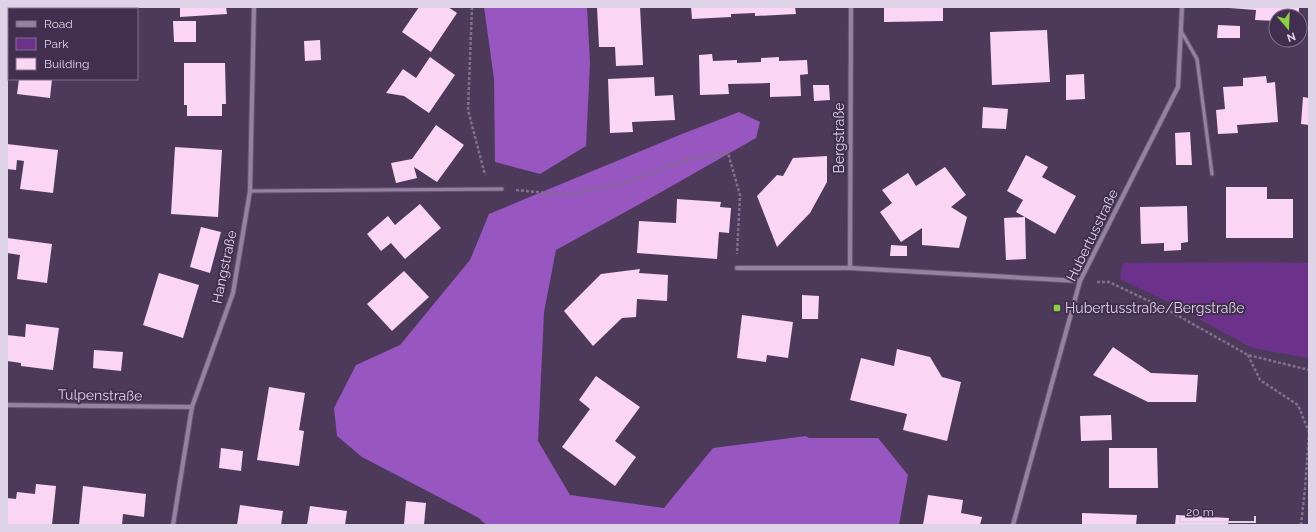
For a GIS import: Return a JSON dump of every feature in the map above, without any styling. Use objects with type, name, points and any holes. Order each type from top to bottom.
[{"type":"street","name":"Hangstraße","points":[[173,525],[192,407],[233,293],[250,191],[254,7]]},
{"type":"street","name":"Bergstraße","points":[[850,268],[851,7]]},
{"type":"street","name":"Hubertusstraße","points":[[1013,525],[1080,281],[1178,87],[1182,7]]},
{"type":"street","points":[[737,268],[850,268],[1080,281]]},
{"type":"street","name":"Tulpenstraße","points":[[7,405],[192,407]]},
{"type":"lane","points":[[1181,31],[1197,59],[1212,174]]},
{"type":"lane","points":[[250,191],[502,189]]},
{"type":"path","points":[[472,7],[468,110],[488,189]]},
{"type":"path","points":[[502,189],[565,195],[622,184],[685,160],[728,153],[740,195],[737,268]]},
{"type":"path","points":[[1080,281],[1109,282],[1166,309],[1248,355],[1309,370]]},
{"type":"path","points":[[1248,355],[1260,380],[1298,405],[1309,433],[1305,489],[1300,525]]},
{"type":"green space","points":[[1123,263],[1309,263],[1309,358],[1252,348],[1168,302],[1120,279]]},
{"type":"shaded area","points":[[484,7],[587,7],[590,63],[586,146],[540,174],[495,162],[494,79]]},
{"type":"shaded area","points":[[739,112],[760,122],[756,138],[556,250],[544,312],[538,441],[570,495],[664,508],[713,448],[806,436],[809,438],[878,438],[908,475],[899,525],[486,525],[479,518],[362,457],[337,436],[334,408],[356,365],[400,345],[470,260],[489,214]]},
{"type":"building","points":[[180,7],[226,7],[227,14],[180,17]]},
{"type":"building","points":[[419,7],[448,7],[457,13],[431,52],[402,32]]},
{"type":"building","points":[[597,7],[640,7],[643,65],[616,66],[615,47],[599,47]]},
{"type":"building","points":[[691,7],[795,7],[796,14],[755,16],[755,13],[731,14],[731,17],[692,19]]},
{"type":"building","points":[[884,7],[943,7],[943,21],[884,22]]},
{"type":"building","points":[[1299,7],[1268,8],[1268,21],[1255,20],[1256,10],[1229,8]]},
{"type":"building","points":[[173,21],[196,21],[196,42],[174,42]]},
{"type":"building","points":[[1218,25],[1240,26],[1240,38],[1217,38]]},
{"type":"building","points":[[1047,30],[1050,82],[992,85],[990,32]]},
{"type":"building","points":[[320,40],[321,60],[305,61],[304,41]]},
{"type":"building","points":[[7,51],[8,51],[8,68]]},
{"type":"building","points":[[712,54],[713,61],[737,60],[737,63],[761,62],[761,58],[779,57],[779,61],[807,60],[808,74],[800,75],[801,96],[770,97],[770,83],[728,84],[729,94],[700,95],[699,55]]},
{"type":"building","points":[[430,57],[455,75],[429,113],[404,96],[386,93],[403,69],[416,78]]},
{"type":"building","points":[[184,63],[225,63],[226,104],[222,104],[222,116],[187,116],[187,105],[184,105]]},
{"type":"building","points":[[1084,74],[1085,99],[1066,100],[1066,75]]},
{"type":"building","points":[[1266,76],[1267,83],[1275,82],[1278,122],[1237,125],[1238,133],[1218,134],[1216,110],[1225,109],[1223,87],[1243,86],[1243,78]]},
{"type":"building","points":[[654,77],[655,96],[673,95],[675,120],[632,122],[633,132],[610,133],[608,79]]},
{"type":"building","points":[[19,80],[52,80],[50,98],[17,94]]},
{"type":"building","points":[[813,85],[829,85],[830,100],[814,101]]},
{"type":"building","points":[[1303,97],[1309,98],[1309,125],[1301,124]]},
{"type":"building","points":[[983,107],[1008,109],[1006,129],[982,128]]},
{"type":"building","points":[[436,125],[464,145],[437,182],[414,167],[417,178],[396,183],[391,163],[412,159]]},
{"type":"building","points":[[1190,132],[1192,165],[1176,165],[1175,133]]},
{"type":"building","points":[[7,144],[58,150],[53,193],[20,189],[24,161],[17,160],[16,170],[7,169]]},
{"type":"building","points":[[175,147],[222,150],[218,217],[171,214]]},
{"type":"building","points":[[1026,155],[1048,167],[1042,177],[1076,196],[1055,234],[1016,212],[1023,200],[1007,191]]},
{"type":"building","points":[[827,156],[827,182],[810,213],[777,247],[757,196],[777,175],[783,176],[793,158]]},
{"type":"building","points":[[945,167],[966,195],[951,207],[967,217],[959,248],[922,245],[922,228],[901,242],[880,212],[892,203],[882,190],[908,173],[916,186]]},
{"type":"building","points":[[1226,187],[1267,187],[1267,199],[1293,199],[1293,238],[1226,238]]},
{"type":"building","points":[[677,199],[721,202],[720,207],[731,208],[729,233],[719,232],[717,259],[637,253],[639,221],[676,223]]},
{"type":"building","points":[[420,204],[441,228],[405,259],[391,243],[381,251],[367,234],[388,216],[395,225]]},
{"type":"building","points":[[1187,206],[1188,242],[1181,243],[1181,250],[1164,251],[1164,243],[1141,244],[1140,207]]},
{"type":"building","points":[[1025,217],[1026,259],[1006,260],[1004,218]]},
{"type":"building","points":[[201,227],[221,232],[210,273],[190,267]]},
{"type":"building","points":[[7,238],[52,244],[47,283],[17,279],[20,255],[7,253]]},
{"type":"building","points":[[891,245],[907,246],[907,256],[890,256]]},
{"type":"building","points":[[640,269],[639,273],[668,275],[667,301],[637,299],[636,317],[622,318],[593,346],[564,311],[601,274]]},
{"type":"building","points":[[404,271],[429,297],[392,331],[367,304]]},
{"type":"building","points":[[159,273],[199,285],[183,338],[143,325]]},
{"type":"building","points":[[802,295],[819,296],[818,319],[802,319]]},
{"type":"building","points":[[742,315],[793,322],[788,358],[767,355],[766,362],[737,358]]},
{"type":"building","points":[[26,324],[59,328],[53,370],[21,366],[21,363],[7,361],[7,335],[25,337]]},
{"type":"building","points":[[1113,347],[1151,373],[1198,375],[1196,402],[1148,402],[1093,375]]},
{"type":"building","points":[[897,349],[930,357],[942,377],[961,382],[947,441],[903,430],[907,414],[850,400],[861,358],[894,366]]},
{"type":"building","points":[[94,350],[123,352],[121,371],[93,368]]},
{"type":"building","points":[[596,376],[640,407],[615,441],[636,457],[615,486],[562,447],[590,409],[579,400]]},
{"type":"building","points":[[269,387],[305,393],[299,430],[304,431],[299,466],[257,460]]},
{"type":"building","points":[[1111,415],[1112,440],[1081,441],[1080,416]]},
{"type":"building","points":[[221,448],[243,451],[241,471],[219,468]]},
{"type":"building","points":[[1109,448],[1157,448],[1158,488],[1109,488]]},
{"type":"building","points":[[36,484],[56,486],[52,525],[7,525],[7,498],[16,499],[17,492],[35,494]]},
{"type":"building","points":[[83,486],[146,494],[144,517],[123,514],[122,525],[79,525]]},
{"type":"building","points":[[928,495],[963,500],[961,513],[982,517],[980,525],[923,525]]},
{"type":"building","points":[[406,501],[426,503],[424,525],[404,525]]},
{"type":"building","points":[[240,505],[283,511],[281,525],[237,525]]},
{"type":"building","points":[[310,506],[347,511],[345,525],[307,525]]},
{"type":"building","points":[[1082,513],[1137,515],[1136,525],[1082,525]]},
{"type":"building","points":[[1176,515],[1229,518],[1228,525],[1175,525]]},
{"type":"place","name":"Hubertusstraße/Bergstraße","points":[[1057,308]]}]
